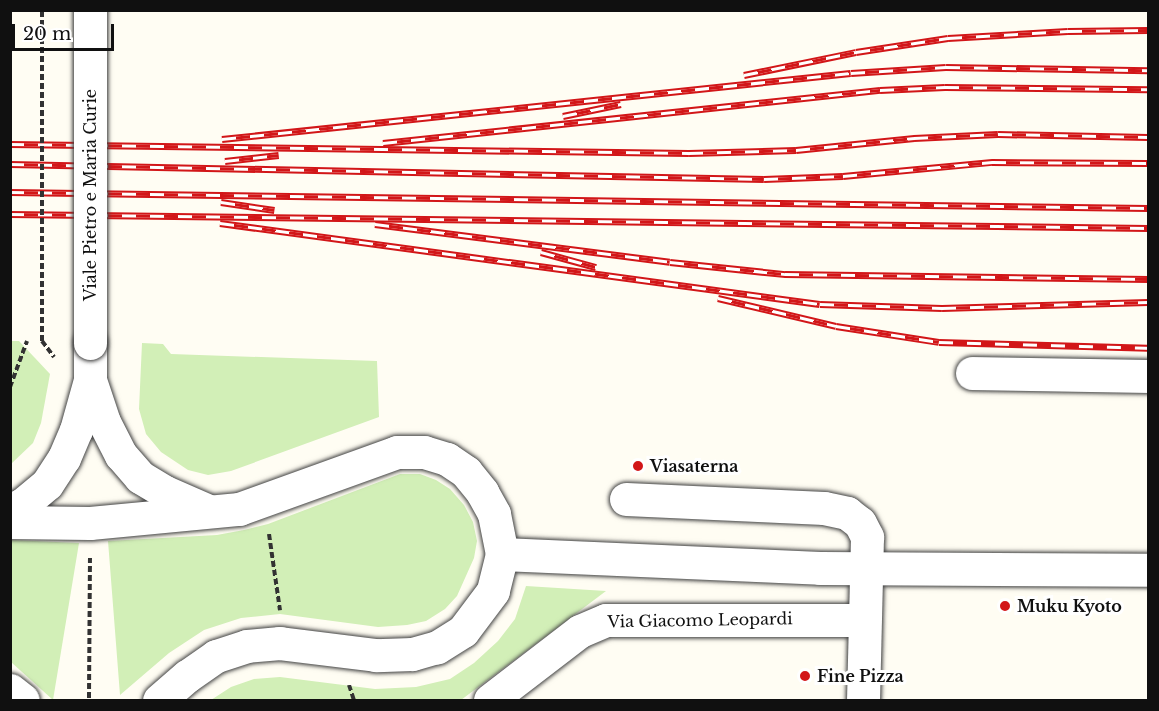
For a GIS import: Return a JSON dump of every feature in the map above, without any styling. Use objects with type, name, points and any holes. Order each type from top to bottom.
[{"type":"street","name":"Viale Pietro e Maria Curie","points":[[10,510],[23,504],[47,484],[64,458],[76,430],[90,380],[90,10]]},
{"type":"street","points":[[972,373],[1149,376]]},
{"type":"street","name":"Viale Pietro e Maria Curie","points":[[90,380],[112,438],[121,454],[140,477],[165,492],[213,513]]},
{"type":"street","points":[[10,522],[90,523],[213,513],[263,503],[397,452],[424,452],[447,459],[466,472],[482,492],[494,514],[502,554],[493,591],[479,613],[463,631],[437,647],[412,654],[376,655],[280,643],[247,646],[216,656],[187,676],[161,700]]},
{"type":"street","points":[[626,499],[824,508],[847,513],[860,523],[867,537],[863,700]]},
{"type":"street","points":[[502,554],[820,568],[1149,570]]},
{"type":"street","name":"Via Giacomo Leopardi","points":[[490,700],[580,631],[606,620],[864,620]]},
{"type":"street","points":[[10,690],[23,700]]},
{"type":"path","points":[[42,10],[42,342]]},
{"type":"path","points":[[10,387],[27,341]]},
{"type":"path","points":[[268,524],[280,614]]},
{"type":"path","points":[[89,698],[90,546]]},
{"type":"path","points":[[348,681],[354,700]]},
{"type":"green space","points":[[255,10],[979,10],[979,12],[255,11]]},
{"type":"green space","points":[[11,341],[19,341],[50,374],[41,423],[33,443],[11,464]]},
{"type":"green space","points":[[142,343],[163,344],[171,354],[377,361],[379,417],[231,471],[208,475],[188,470],[161,452],[146,434],[139,409]]},
{"type":"green space","points":[[400,474],[420,474],[450,489],[464,505],[473,522],[477,541],[474,558],[457,596],[445,609],[426,621],[378,627],[280,614],[241,618],[204,630],[169,653],[120,695],[108,541],[217,535],[244,530],[268,524]]},
{"type":"green space","points":[[11,540],[79,543],[53,700],[11,662]]},
{"type":"green space","points":[[526,586],[606,591],[461,700],[211,700],[231,687],[254,679],[280,677],[375,689],[416,687],[450,679],[474,663],[498,641],[515,619]]},
{"type":"railway","points":[[744,75],[856,52],[948,38],[1068,31],[1148,30]]},
{"type":"railway","points":[[222,139],[851,73],[946,67],[1148,70]]},
{"type":"railway","points":[[383,143],[880,90],[945,87],[1148,89]]},
{"type":"railway","points":[[563,116],[621,104]]},
{"type":"railway","points":[[10,144],[689,153],[796,150],[914,138],[998,134],[1148,137]]},
{"type":"railway","points":[[225,161],[279,155]]},
{"type":"railway","points":[[10,164],[764,179],[843,176],[992,162],[1148,163]]},
{"type":"railway","points":[[10,192],[1148,208]]},
{"type":"railway","points":[[221,202],[274,210]]},
{"type":"railway","points":[[10,214],[1148,228]]},
{"type":"railway","points":[[220,223],[820,304],[942,308],[1148,302]]},
{"type":"railway","points":[[375,224],[670,262],[785,274],[1148,279]]},
{"type":"railway","points":[[541,252],[596,267]]},
{"type":"railway","points":[[718,298],[836,326],[939,342],[1148,348]]},
{"type":"place","name":"Viasaterna","points":[[638,466]]},
{"type":"place","name":"Muku Kyoto","points":[[1005,606]]},
{"type":"place","name":"Fine Pizza","points":[[805,676]]}]
